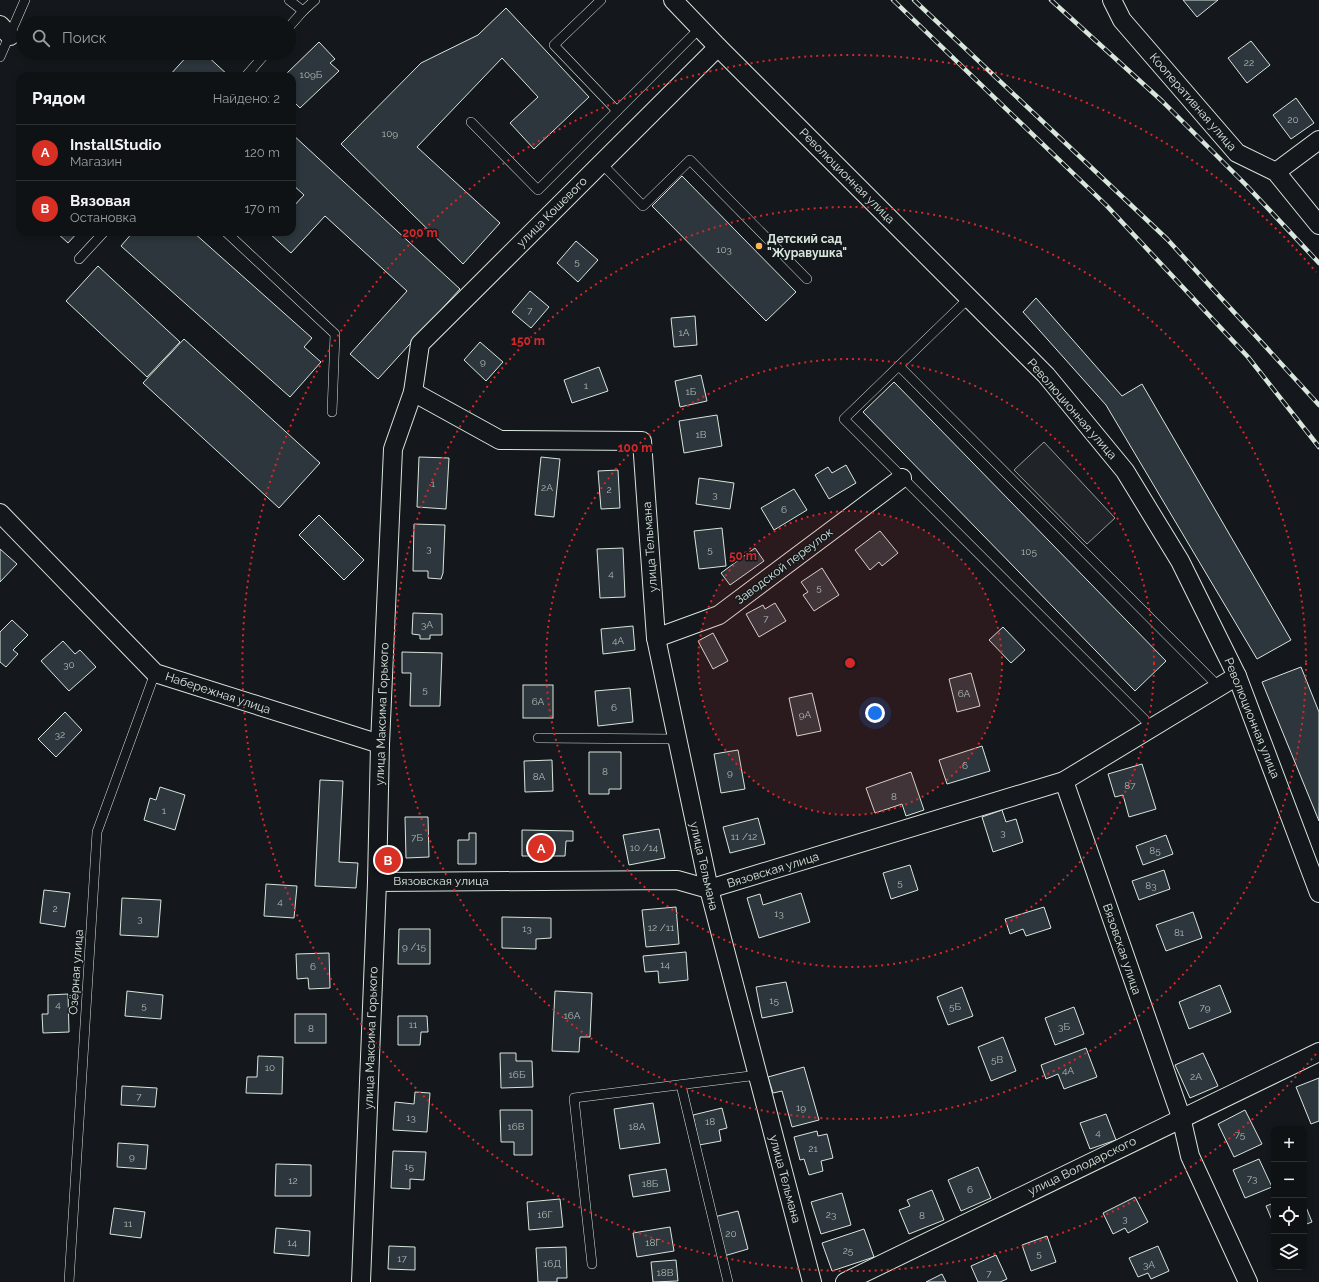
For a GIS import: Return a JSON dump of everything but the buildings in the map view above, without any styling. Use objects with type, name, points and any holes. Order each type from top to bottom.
[{"type":"street","name":"Революционная улица","points":[[673,0],[718,47],[1046,375],[1125,471],[1180,561],[1237,676],[1319,893]]},
{"type":"street","name":"Кооперативная улица","points":[[1112,0],[1122,20],[1237,153],[1276,172],[1319,225]]},
{"type":"street","name":"улица Кошевого","points":[[413,392],[420,344],[718,47]]},
{"type":"street","points":[[1276,172],[1319,140]]},
{"type":"street","name":"улица Тельмана","points":[[413,392],[500,440],[642,441],[656,638],[709,889],[812,1282]]},
{"type":"street","name":"улица Максима Горького","points":[[361,1282],[377,882],[380,744],[393,449],[413,392]]},
{"type":"street","name":"Заводской переулок","points":[[656,638],[719,615],[902,478]]},
{"type":"street","name":"Набережная улица","points":[[0,513],[155,673],[380,744]]},
{"type":"street","name":"Вязовская улица","points":[[377,882],[677,880],[709,889],[1064,781],[1237,676]]},
{"type":"street","name":"Вязовская улица","points":[[1064,781],[1181,1117],[1190,1156],[1248,1282]]},
{"type":"street","name":"улица Володарского","points":[[845,1282],[1181,1117],[1319,1052]]},
{"type":"lane","points":[[0,57],[5,30],[25,0]]},
{"type":"lane","points":[[289,0],[303,11]]},
{"type":"lane","points":[[296,19],[315,0]]},
{"type":"lane","points":[[601,0],[554,45],[618,111]]},
{"type":"lane","points":[[471,122],[538,190],[700,28]]},
{"type":"lane","points":[[249,72],[260,60]]},
{"type":"lane","points":[[601,163],[643,206],[690,160],[807,279]]},
{"type":"lane","points":[[79,259],[100,236]]},
{"type":"lane","points":[[230,236],[335,334],[332,412]]},
{"type":"lane","points":[[969,298],[844,419],[1153,728]]},
{"type":"lane","points":[[899,366],[1219,687]]},
{"type":"lane","name":"Озёрная улица","points":[[69,1282],[97,832],[155,673]]},
{"type":"lane","points":[[538,738],[677,739]]},
{"type":"lane","points":[[592,1264],[574,1098],[758,1075]]},
{"type":"lane","points":[[681,1085],[728,1282]]},
{"type":"shaded area","points":[[1044,442],[1115,518],[1087,544],[1014,470]]},
{"type":"railway","points":[[893,0],[1106,205],[1248,357],[1319,447]]},
{"type":"railway","points":[[914,0],[1167,239],[1319,405]]},
{"type":"railway","points":[[1051,0],[1162,101],[1246,185],[1319,263]]},
{"type":"place","name":"Детский сад \"Журавушка\"","points":[[759,246]]},
{"type":"place","name":"InstallStudio","points":[[541,848]]},
{"type":"place","name":"Вязовая","points":[[388,860]]}]
